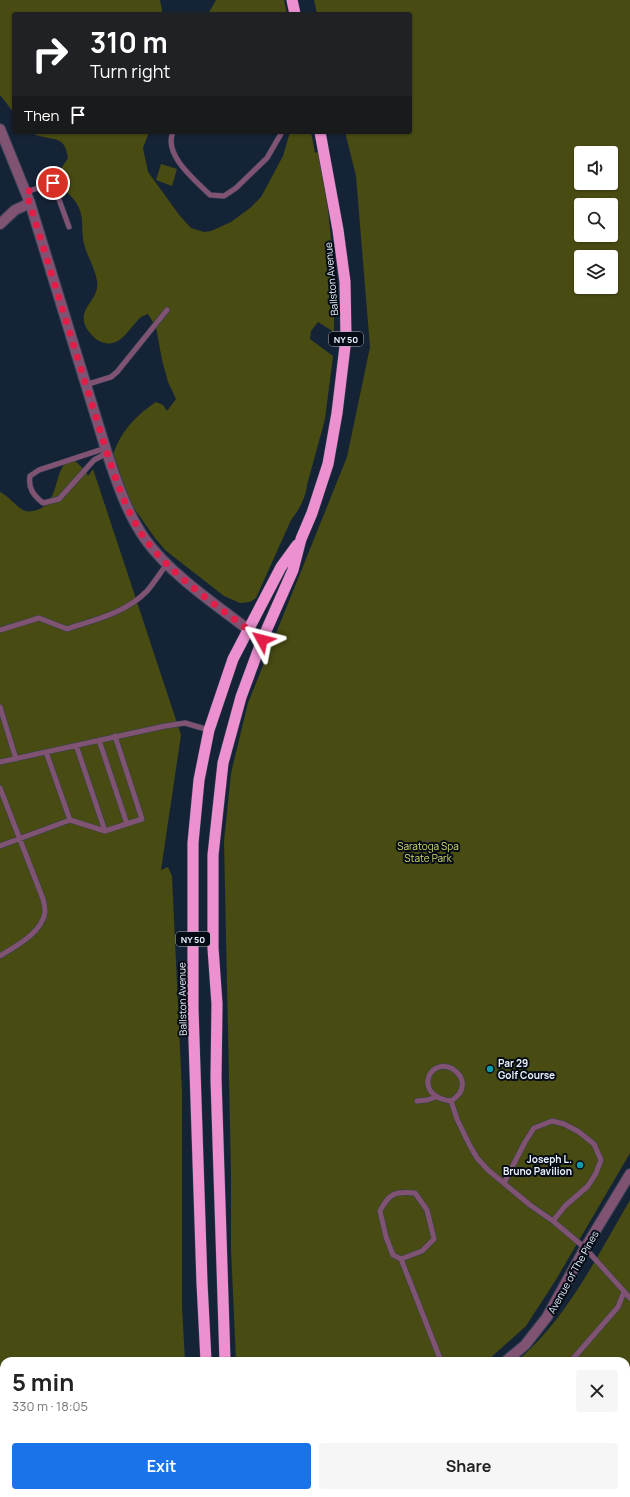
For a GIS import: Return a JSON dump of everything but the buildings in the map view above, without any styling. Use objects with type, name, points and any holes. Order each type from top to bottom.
[{"type":"highway","points":[[292,0],[295,12]]},
{"type":"highway","name":"Ballston Avenue","points":[[224,1357],[216,1079],[217,1004],[213,948],[213,855],[223,763],[241,697],[262,640],[293,570],[301,539],[312,513],[328,464],[338,413],[346,338],[345,282],[339,238],[320,134]]},
{"type":"highway","name":"Ballston Avenue","points":[[206,1357],[202,1284],[194,1010],[193,843],[199,780],[209,730],[233,658],[281,567],[301,539]]},
{"type":"street","points":[[0,129],[30,203],[85,385],[117,482],[129,511],[146,539],[167,564],[262,640]]},
{"type":"street","points":[[0,224],[15,210],[30,203]]},
{"type":"street","name":"Avenue of The Pines","points":[[511,1357],[525,1346],[547,1316],[585,1248],[630,1174]]},
{"type":"lane","points":[[173,134],[171,147],[175,158],[210,195],[224,196],[236,188],[267,158],[281,134]]},
{"type":"lane","points":[[26,192],[53,183],[69,226]]},
{"type":"lane","points":[[85,385],[111,377],[117,372],[167,310]]},
{"type":"lane","points":[[106,450],[94,460],[59,499],[43,503],[34,496],[29,482],[30,476],[39,470],[106,450]]},
{"type":"lane","points":[[0,630],[39,618],[67,629],[112,614],[130,605],[147,592],[167,564]]},
{"type":"lane","points":[[0,707],[16,759]]},
{"type":"lane","points":[[0,762],[165,726],[185,723],[209,730]]},
{"type":"lane","points":[[0,846],[70,820],[105,831],[142,819],[115,736]]},
{"type":"lane","points":[[99,740],[127,824]]},
{"type":"lane","points":[[76,745],[105,831]]},
{"type":"lane","points":[[46,752],[70,820]]},
{"type":"lane","points":[[0,788],[43,899],[45,912],[39,926],[26,939],[0,956]]},
{"type":"lane","points":[[440,1066],[455,1070],[461,1078],[463,1086],[459,1095],[451,1101],[441,1100],[436,1097],[427,1086],[428,1077],[440,1066]]},
{"type":"lane","points":[[417,1101],[436,1097]]},
{"type":"lane","points":[[451,1101],[457,1119],[477,1158],[488,1170],[585,1248],[630,1298]]},
{"type":"lane","points":[[504,1182],[534,1128],[552,1121],[564,1124],[579,1132],[594,1144],[601,1160],[596,1173],[588,1186],[565,1206],[553,1221]]},
{"type":"lane","points":[[401,1259],[422,1251],[434,1239],[427,1210],[415,1193],[401,1192],[386,1199],[380,1211],[386,1237],[393,1255],[401,1259],[439,1357]]},
{"type":"lane","points":[[574,1357],[618,1307],[624,1292]]},
{"type":"green space","points":[[0,0],[160,0],[162,12],[12,12],[12,110],[0,95]]},
{"type":"green space","points":[[216,0],[284,0],[287,12],[209,12]]},
{"type":"green space","name":"Saratoga Spa State Park","points":[[314,0],[630,0],[630,1153],[557,1278],[526,1326],[491,1357],[236,1357],[231,1249],[231,1173],[224,841],[231,773],[248,703],[347,457],[370,347],[356,176],[346,134],[412,134],[412,12],[317,12]]},
{"type":"green space","points":[[34,134],[148,134],[143,148],[148,172],[180,216],[191,228],[204,232],[211,231],[231,222],[250,208],[261,197],[283,156],[289,134],[311,134],[315,153],[318,152],[328,209],[334,275],[334,332],[318,322],[311,331],[310,339],[333,356],[325,419],[304,499],[291,520],[256,598],[250,602],[240,603],[224,596],[165,550],[124,494],[112,459],[123,433],[134,420],[156,402],[163,405],[167,411],[176,399],[168,382],[156,327],[148,314],[140,318],[120,339],[111,343],[96,339],[85,325],[85,312],[95,294],[97,281],[95,271],[84,244],[81,212],[77,203],[61,185],[56,176],[68,158],[67,152],[63,144],[57,140]]},
{"type":"green space","points":[[161,164],[177,169],[172,186],[156,180]]},
{"type":"green space","points":[[67,461],[75,461],[86,471],[88,476],[93,469],[181,735],[161,870],[168,867],[172,876],[182,1092],[182,1307],[185,1357],[0,1357],[0,492],[25,511],[37,510],[49,501]]},
{"type":"green space","points":[[630,1200],[630,1357],[522,1357],[535,1345],[566,1307]]},
{"type":"place","name":"Par 29 Golf Course","points":[[490,1069]]},
{"type":"place","name":"Joseph L. Bruno Pavilion","points":[[580,1165]]},
{"type":"route","points":[[53,183],[26,192],[85,385],[117,482],[129,511],[146,539],[167,564],[262,640]]}]
